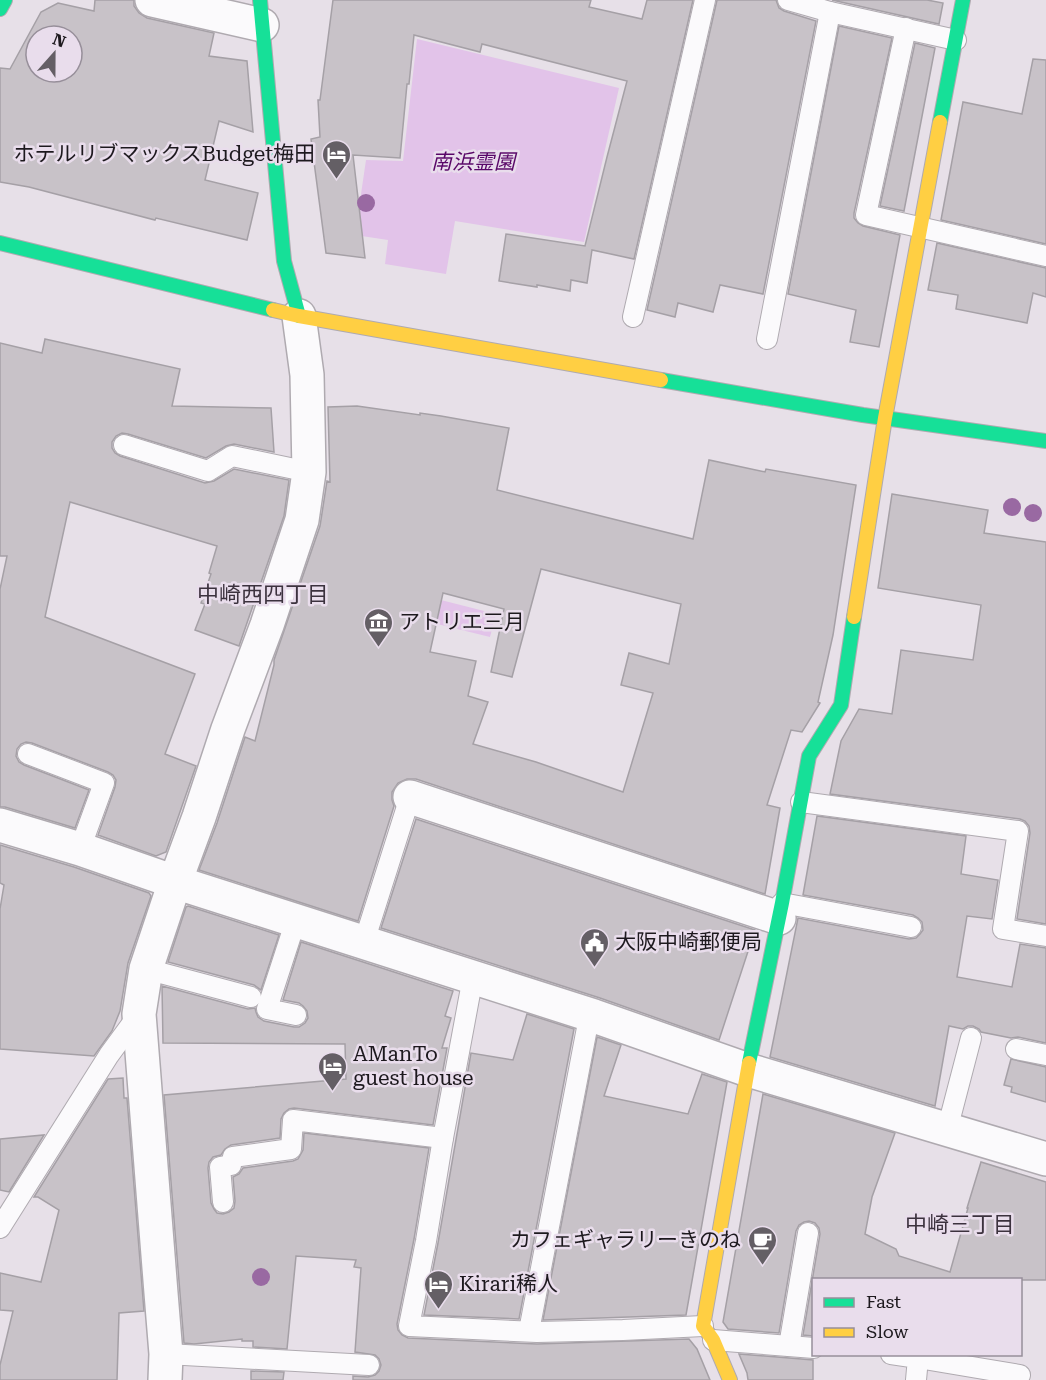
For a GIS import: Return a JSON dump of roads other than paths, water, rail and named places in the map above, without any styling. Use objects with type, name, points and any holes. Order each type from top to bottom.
[{"type":"street","points":[[0,9],[5,0]]},
{"type":"street","points":[[152,0],[261,13],[284,261],[299,316],[307,375],[309,472],[302,520],[146,969],[139,1014],[166,1367]]},
{"type":"street","points":[[730,1380],[708,1333],[748,1070],[781,910],[808,756],[841,705],[885,418],[963,0]]},
{"type":"street","points":[[0,243],[299,316],[885,418],[1046,441]]},
{"type":"street","points":[[410,797],[781,910]]},
{"type":"street","points":[[0,825],[594,1016],[748,1070],[1046,1159]]},
{"type":"lane","points":[[633,317],[705,0]]},
{"type":"lane","points":[[788,0],[830,12],[956,40]]},
{"type":"lane","points":[[767,339],[830,12]]},
{"type":"lane","points":[[906,28],[866,215],[1046,256]]},
{"type":"lane","points":[[124,445],[208,471],[232,456],[309,472]]},
{"type":"lane","points":[[28,754],[104,783],[80,849]]},
{"type":"lane","points":[[364,942],[410,797]]},
{"type":"lane","points":[[801,802],[1018,831],[1003,929],[1046,936]]},
{"type":"lane","points":[[781,910],[911,927]]},
{"type":"lane","points":[[296,920],[267,1009],[296,1015]]},
{"type":"lane","points":[[146,969],[251,997]]},
{"type":"lane","points":[[473,977],[409,1326],[529,1331],[708,1333],[812,1348]]},
{"type":"lane","points":[[0,1228],[110,1055],[139,1014]]},
{"type":"lane","points":[[529,1331],[587,1028],[594,1016]]},
{"type":"lane","points":[[947,1130],[971,1038]]},
{"type":"lane","points":[[1016,1049],[1046,1055]]},
{"type":"lane","points":[[223,1202],[220,1167],[231,1165],[233,1157],[291,1149],[293,1120],[442,1138]]},
{"type":"lane","points":[[789,1346],[808,1233]]},
{"type":"lane","points":[[904,1356],[1020,1375]]},
{"type":"lane","points":[[916,1380],[918,1358]]},
{"type":"lane","points":[[166,1367],[369,1365]]},
{"type":"place","name":"ホテルリブマックスBudget梅田","points":[[336,180]]},
{"type":"place","name":"アトリエ三月","points":[[378,648]]},
{"type":"place","name":"大阪中崎郵便局","points":[[594,968]]},
{"type":"place","name":"AManTo guest house","points":[[332,1092]]},
{"type":"place","name":"カフェギャラリーきのね","points":[[762,1266]]},
{"type":"place","name":"Kirari稀人","points":[[438,1310]]},
{"type":"district","name":"中崎西四丁目","points":[[263,594]]},
{"type":"district","name":"中崎三丁目","points":[[960,1224]]},
{"type":"park label","name":"南浜霊園","points":[[473,162]]}]
